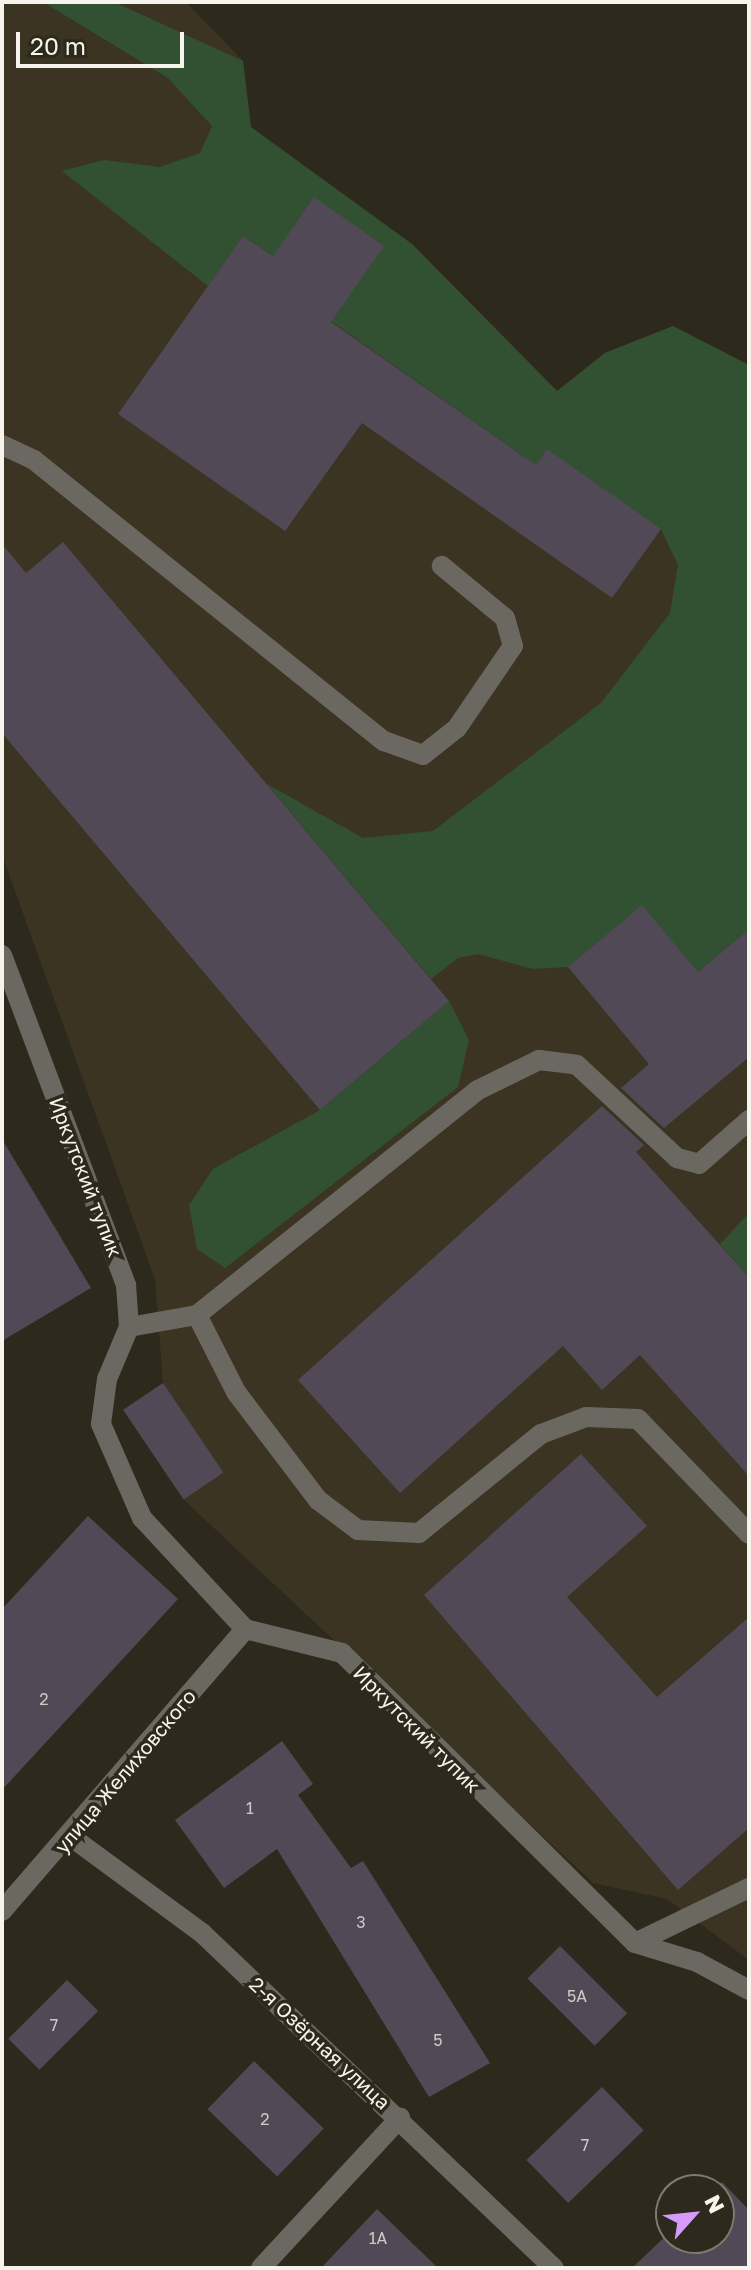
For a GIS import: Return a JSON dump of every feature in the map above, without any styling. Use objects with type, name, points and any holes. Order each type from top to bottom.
[{"type":"street","points":[[2,445],[34,460],[384,741],[423,755],[457,728],[513,646],[505,618],[442,566]]},
{"type":"street","name":"Иркутский тупик","points":[[2,955],[126,1285],[129,1327],[107,1379],[101,1424],[142,1518],[245,1629],[342,1653],[635,1943],[697,1962],[749,1990]]},
{"type":"street","points":[[129,1327],[197,1315],[478,1090],[539,1060],[577,1065],[677,1158],[699,1164],[749,1120]]},
{"type":"street","points":[[197,1315],[236,1392],[318,1500],[358,1530],[419,1533],[541,1434],[586,1417],[638,1419],[749,1534]]},
{"type":"street","name":"улица Желиховского","points":[[2,1911],[70,1836],[245,1629]]},
{"type":"street","name":"2-я Озёрная улица","points":[[70,1836],[202,1933],[400,2118],[554,2268]]},
{"type":"street","points":[[635,1943],[749,1888]]},
{"type":"street","points":[[261,2268],[400,2118]]},
{"type":"shaded area","points":[[2,2],[186,2],[243,61],[251,127],[412,244],[557,391],[605,353],[673,326],[749,365],[749,1960],[667,1899],[593,1883],[184,1500],[123,1410],[163,1383],[155,1279],[2,855]]},
{"type":"green space","points":[[43,2],[114,2],[243,61],[251,127],[412,244],[557,391],[605,353],[673,326],[749,365],[749,929],[698,972],[642,906],[568,967],[533,969],[478,954],[458,958],[431,979],[267,784],[363,838],[433,831],[601,703],[670,613],[678,565],[661,529],[536,465],[331,321],[314,198],[273,256],[243,236],[208,286],[62,171],[104,160],[160,167],[200,153],[212,126],[168,78]]},
{"type":"green space","points":[[449,1001],[469,1040],[458,1087],[225,1268],[197,1249],[189,1205],[213,1169],[320,1110]]},
{"type":"green space","points":[[749,1213],[749,1277],[720,1244]]},
{"type":"building","points":[[314,197],[384,246],[331,322],[536,465],[547,449],[661,529],[612,598],[362,423],[285,531],[118,414],[243,236],[273,256]]},
{"type":"building","points":[[63,542],[449,1001],[320,1110],[2,733],[2,544],[26,573]]},
{"type":"building","points":[[642,905],[698,972],[749,929],[749,1057],[664,1128],[621,1088],[649,1064],[568,967]]},
{"type":"building","points":[[602,1106],[644,1145],[636,1152],[749,1277],[749,1476],[640,1355],[602,1390],[563,1346],[400,1493],[298,1380]]},
{"type":"building","points":[[2,1139],[91,1288],[2,1341]]},
{"type":"building","points":[[163,1383],[223,1473],[184,1499],[123,1410]]},
{"type":"building","points":[[581,1454],[647,1526],[567,1597],[657,1697],[749,1617],[749,1828],[678,1890],[424,1595]]},
{"type":"building","points":[[88,1516],[178,1599],[2,1790],[2,1609]]},
{"type":"building","points":[[282,1741],[313,1784],[298,1795],[351,1868],[363,1861],[490,2063],[429,2097],[277,1849],[224,1888],[175,1820]]},
{"type":"building","points":[[560,1946],[627,2013],[595,2046],[527,1979]]},
{"type":"building","points":[[67,1980],[98,2011],[39,2070],[8,2039]]},
{"type":"building","points":[[254,2061],[324,2128],[277,2177],[207,2109]]},
{"type":"building","points":[[602,2087],[644,2130],[568,2203],[526,2160]]},
{"type":"building","points":[[735,2195],[749,2210],[749,2268],[632,2268],[655,2246],[655,2254],[735,2254]]},
{"type":"building","points":[[377,2209],[438,2268],[321,2268]]}]
